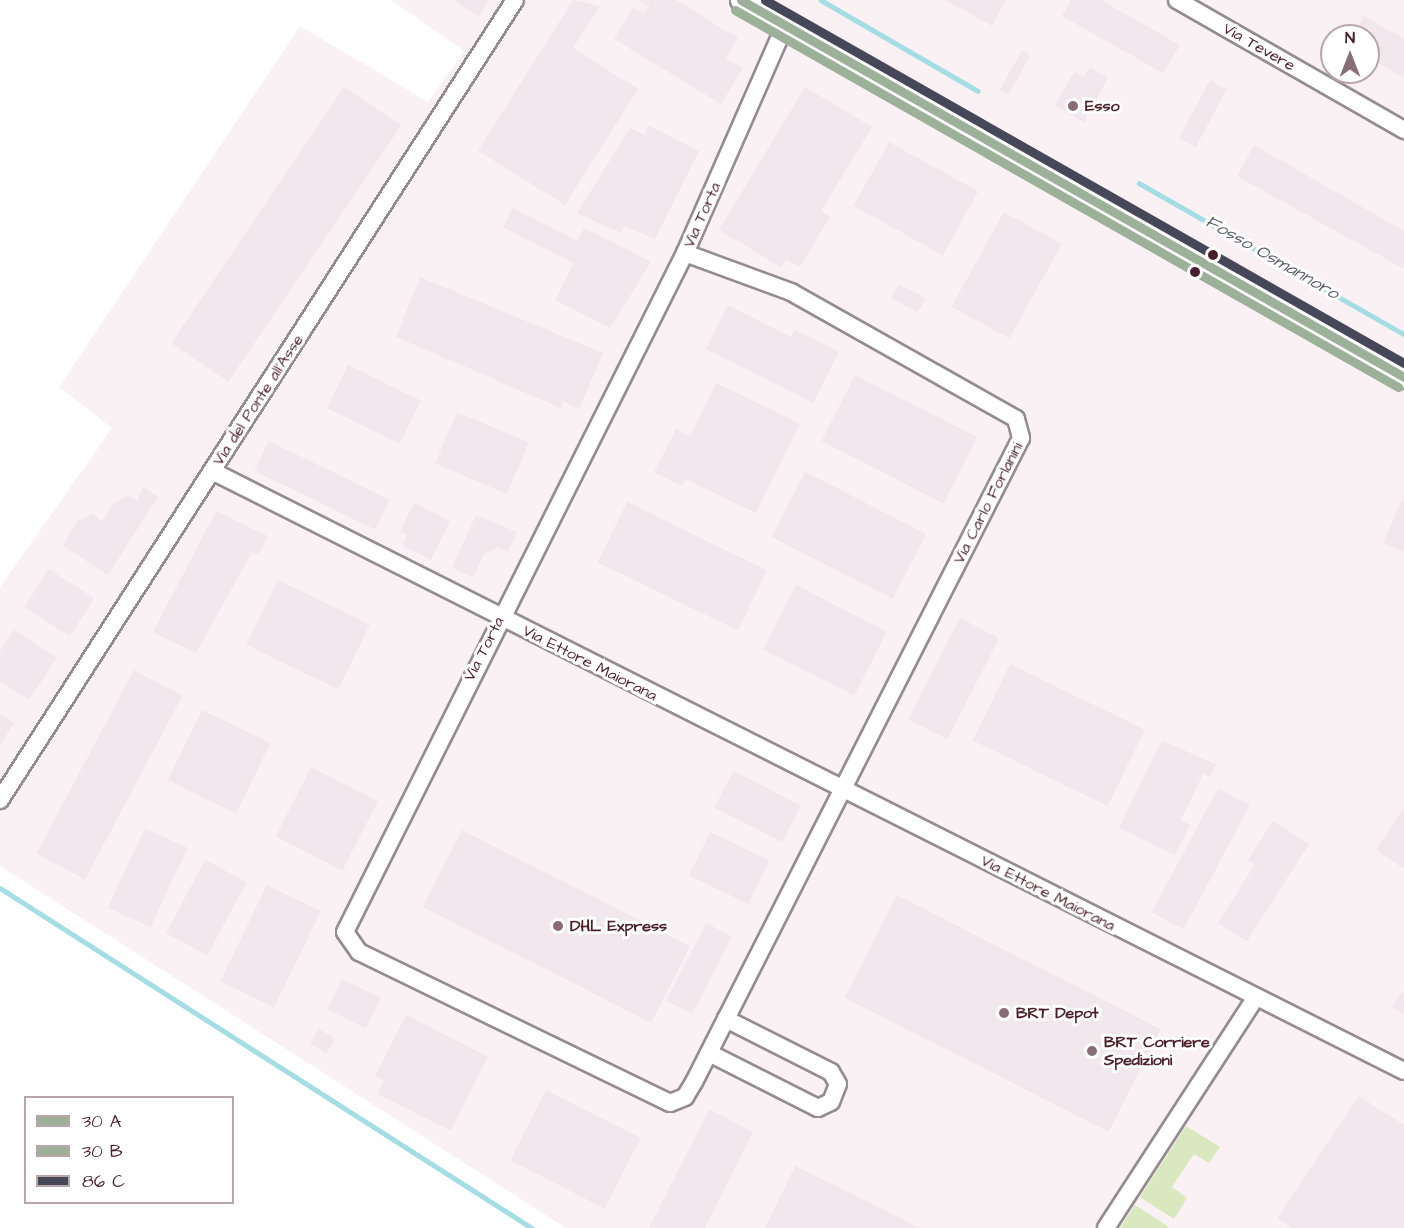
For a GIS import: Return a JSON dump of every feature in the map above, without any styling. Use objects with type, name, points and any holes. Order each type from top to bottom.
[{"type":"main road","points":[[741,0],[1404,376]]},
{"type":"street","name":"Via del Ponte all'Asse","points":[[0,800],[515,0]]},
{"type":"street","name":"Via Tevere","points":[[1177,0],[1404,130]]},
{"type":"street","name":"Via Torta","points":[[709,1053],[685,1097],[676,1102],[656,1099],[359,952],[346,937],[346,925],[499,618],[685,254],[785,25]]},
{"type":"street","name":"Via Carlo Forlanini","points":[[685,254],[791,292],[1016,419],[1021,428],[1021,438],[841,788]]},
{"type":"street","name":"Via Ettore Maiorana","points":[[212,471],[499,618],[1404,1071]]},
{"type":"street","points":[[726,1019],[831,1072],[838,1084],[831,1102],[818,1108],[709,1053],[841,788]]},
{"type":"street","points":[[1106,1228],[1256,997]]},
{"type":"shaded area","points":[[391,0],[1404,0],[1404,1228],[566,1228],[0,866],[0,587],[112,428],[59,387],[300,26],[428,102],[464,51]]},
{"type":"green space","points":[[1186,1126],[1220,1147],[1209,1163],[1194,1154],[1172,1187],[1187,1198],[1174,1219],[1140,1197]]},
{"type":"green space","points":[[1135,1205],[1168,1226],[1167,1228],[1120,1228]]},
{"type":"building","points":[[454,0],[489,0],[479,17]]},
{"type":"building","points":[[573,0],[600,6],[573,48],[638,89],[565,205],[478,151]]},
{"type":"building","points":[[639,0],[676,0],[738,38],[726,58],[743,68],[721,104],[614,39],[633,7],[644,14],[649,6]]},
{"type":"building","points":[[946,0],[1006,0],[992,26]]},
{"type":"building","points":[[1071,0],[1101,0],[1180,45],[1163,73],[1062,16]]},
{"type":"building","points":[[1364,16],[1378,24],[1360,24]]},
{"type":"building","points":[[1380,25],[1404,39],[1404,78],[1380,64]]},
{"type":"building","points":[[1022,50],[1031,55],[1008,95],[1000,90]]},
{"type":"building","points":[[1090,67],[1108,78],[1084,122],[1055,106],[1074,72],[1084,77]]},
{"type":"building","points":[[1210,80],[1227,89],[1196,147],[1179,138]]},
{"type":"building","points":[[344,87],[401,126],[228,382],[171,343]]},
{"type":"building","points":[[805,87],[872,127],[821,211],[830,217],[800,267],[786,259],[781,267],[719,230]]},
{"type":"building","points":[[648,125],[699,151],[655,239],[624,226],[621,233],[577,213],[630,128],[645,135]]},
{"type":"building","points":[[889,142],[978,191],[943,255],[854,206]]},
{"type":"building","points":[[1254,145],[1404,231],[1404,269],[1237,176]]},
{"type":"building","points":[[513,208],[577,241],[584,228],[651,262],[610,328],[555,300],[574,263],[503,227]]},
{"type":"building","points":[[1004,212],[1062,244],[1009,338],[952,306]]},
{"type":"building","points":[[420,277],[603,353],[579,409],[563,401],[561,408],[396,337]]},
{"type":"building","points":[[899,284],[925,298],[918,312],[891,298]]},
{"type":"building","points":[[728,305],[791,337],[795,330],[839,352],[813,403],[706,349]]},
{"type":"building","points":[[348,365],[421,401],[400,444],[327,408]]},
{"type":"building","points":[[855,375],[977,437],[943,503],[821,441]]},
{"type":"building","points":[[716,383],[800,424],[756,513],[686,479],[682,486],[654,472],[676,429],[690,436]]},
{"type":"building","points":[[457,412],[529,442],[507,494],[435,464]]},
{"type":"building","points":[[269,441],[389,500],[375,529],[255,471]]},
{"type":"building","points":[[805,472],[926,534],[893,599],[772,537]]},
{"type":"building","points":[[143,487],[158,497],[108,575],[63,546],[77,521],[92,514],[102,522],[112,504],[129,495],[137,501]]},
{"type":"building","points":[[1404,495],[1404,552],[1383,543]]},
{"type":"building","points":[[627,502],[767,570],[738,631],[598,562]]},
{"type":"building","points":[[414,503],[450,521],[431,560],[402,546],[407,535],[400,531]]},
{"type":"building","points":[[216,511],[268,536],[258,555],[252,552],[196,653],[153,632]]},
{"type":"building","points":[[476,515],[517,532],[508,552],[498,547],[484,554],[473,578],[452,567]]},
{"type":"building","points":[[49,569],[94,598],[70,636],[24,607]]},
{"type":"building","points":[[278,580],[370,625],[338,689],[246,645]]},
{"type":"building","points":[[796,585],[887,631],[854,695],[763,649]]},
{"type":"building","points":[[960,618],[999,638],[947,740],[908,720]]},
{"type":"building","points":[[14,630],[57,658],[29,700],[0,681],[0,651]]},
{"type":"building","points":[[1010,664],[1145,730],[1108,806],[973,740]]},
{"type":"building","points":[[134,670],[183,696],[85,879],[36,854]]},
{"type":"building","points":[[202,710],[270,743],[236,813],[168,780]]},
{"type":"building","points":[[0,714],[14,723],[0,745]]},
{"type":"building","points":[[1162,740],[1216,765],[1210,777],[1203,774],[1181,820],[1190,825],[1175,855],[1119,828]]},
{"type":"building","points":[[311,767],[378,801],[342,871],[276,836]]},
{"type":"building","points":[[733,771],[801,806],[782,842],[714,808]]},
{"type":"building","points":[[1218,788],[1250,805],[1184,929],[1152,912]]},
{"type":"building","points":[[1404,808],[1404,869],[1376,850]]},
{"type":"building","points":[[1273,821],[1309,844],[1247,941],[1218,923],[1255,864],[1248,860]]},
{"type":"building","points":[[145,828],[188,848],[150,928],[108,908]]},
{"type":"building","name":"DHL Express","points":[[462,830],[690,946],[651,1023],[423,907]]},
{"type":"building","points":[[710,832],[769,861],[748,904],[689,875]]},
{"type":"building","points":[[205,860],[246,882],[208,955],[166,933]]},
{"type":"building","points":[[267,885],[321,911],[274,1007],[220,981]]},
{"type":"building","name":"BRT Depot","points":[[897,895],[1161,1029],[1109,1132],[845,997]]},
{"type":"building","points":[[706,923],[732,936],[692,1014],[667,1001]]},
{"type":"building","points":[[342,979],[381,998],[366,1028],[327,1010]]},
{"type":"building","points":[[1404,989],[1404,1015],[1392,1006]]},
{"type":"building","points":[[406,1015],[488,1057],[451,1131],[378,1094],[384,1080],[375,1076]]},
{"type":"building","points":[[319,1029],[335,1039],[326,1053],[310,1043]]},
{"type":"building","points":[[546,1090],[640,1138],[605,1209],[510,1160]]},
{"type":"building","points":[[1359,1096],[1404,1125],[1404,1228],[1292,1228],[1277,1218]]},
{"type":"building","points":[[709,1109],[753,1132],[705,1228],[649,1228]]},
{"type":"building","points":[[795,1166],[920,1228],[765,1228]]},
{"type":"waterway","name":"Fosso Osmannoro","points":[[821,0],[978,91]]},
{"type":"waterway","name":"Fosso Osmannoro","points":[[1139,183],[1404,334]]},
{"type":"waterway","points":[[0,888],[532,1228]]},
{"type":"transit line","points":[[741,0],[1404,377]]},
{"type":"transit line","points":[[765,0],[1404,363]]},
{"type":"transit line","points":[[735,10],[1398,387]]},
{"type":"place","name":"Esso","points":[[1073,106]]},
{"type":"place","name":"DHL Express","points":[[558,926]]},
{"type":"place","name":"BRT Depot","points":[[1004,1013]]},
{"type":"place","name":"BRT Corriere Spedizioni","points":[[1092,1051]]}]
